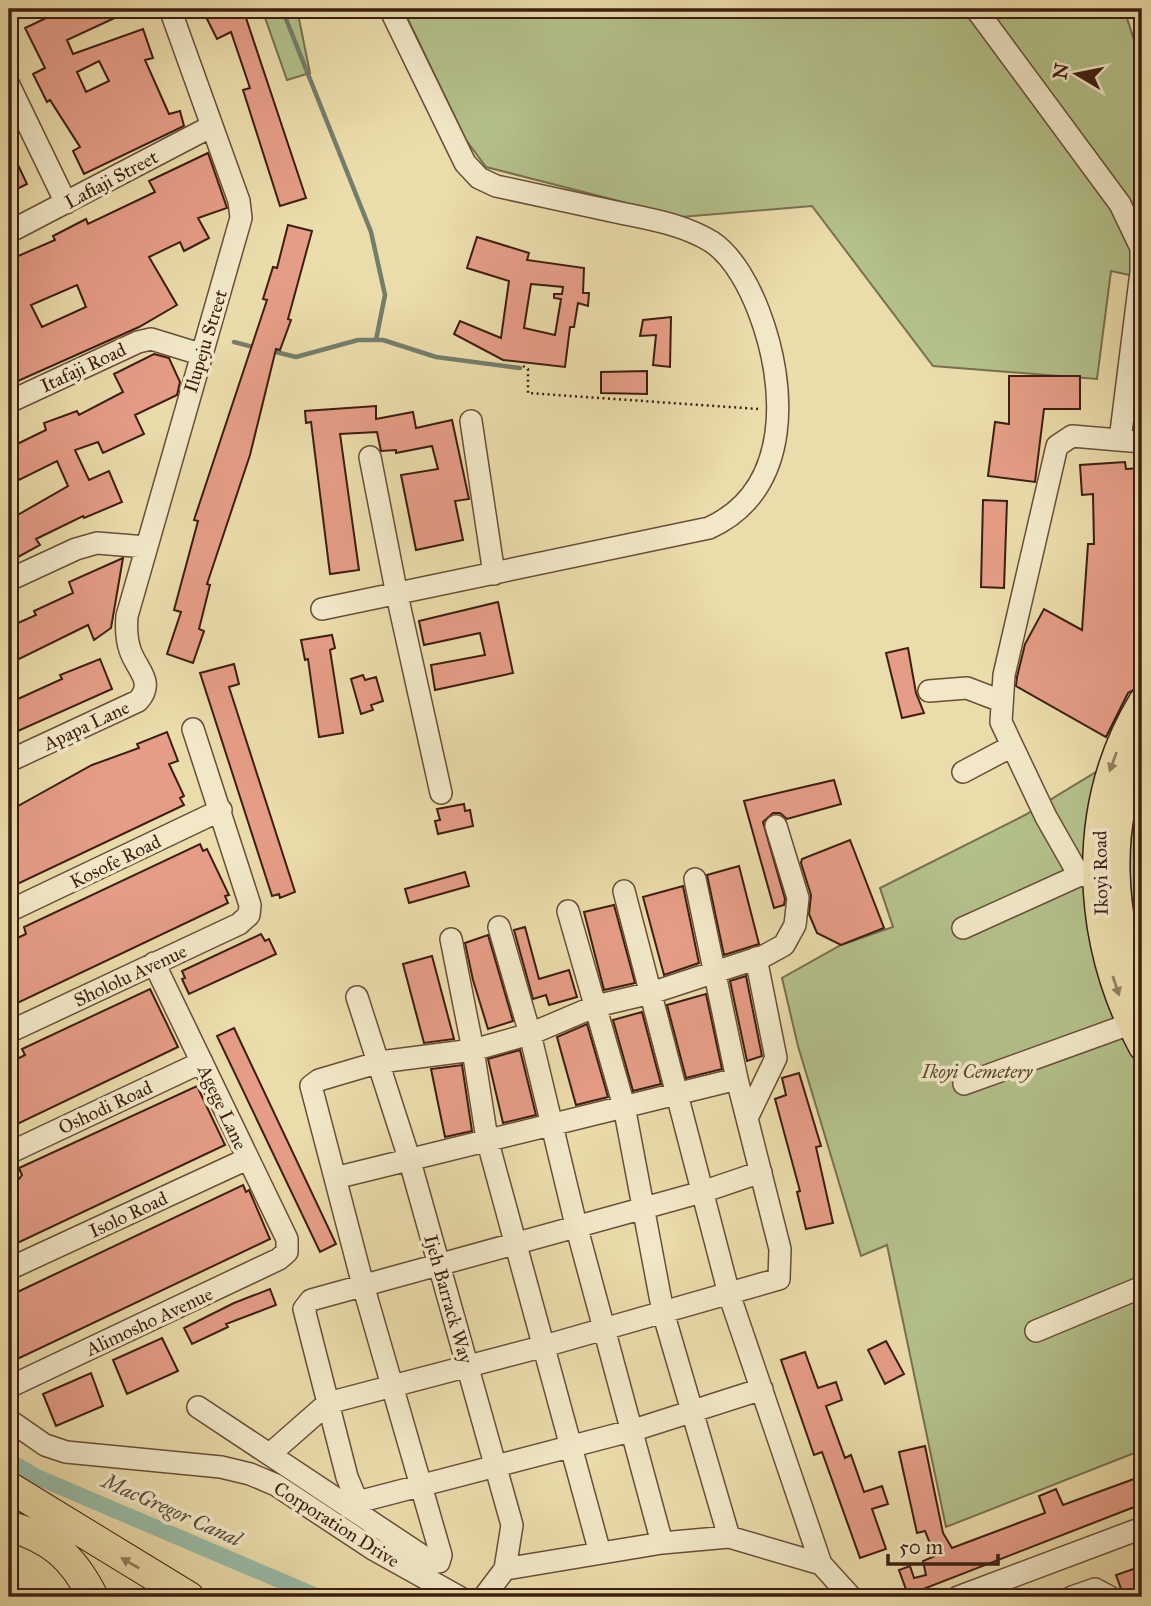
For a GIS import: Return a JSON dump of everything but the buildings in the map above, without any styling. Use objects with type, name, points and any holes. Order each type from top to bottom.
[{"type":"highway","points":[[9,1488],[189,1597]]},
{"type":"highway","points":[[9,1526],[34,1534],[60,1550],[80,1572],[93,1597]]},
{"type":"main road","name":"Ikoyi Road","points":[[1142,701],[1109,772],[1097,837],[1104,946],[1130,1024],[1142,1047]]},
{"type":"main road","name":"Ikoyi Road","points":[[1142,750],[1127,787],[1120,822],[1098,874],[1122,933],[1142,995]]},
{"type":"street","name":"Ilupeju Street","points":[[145,676],[130,653],[126,635],[127,616],[241,218],[239,201],[170,9]]},
{"type":"street","points":[[322,609],[709,528],[722,522],[752,493],[765,472],[778,435],[776,369],[753,297],[736,268],[714,244],[684,228],[496,186],[479,178],[460,152],[390,9]]},
{"type":"street","points":[[976,9],[1120,204],[1141,248],[1141,272],[1120,440]]},
{"type":"street","points":[[9,85],[66,203]]},
{"type":"street","name":"Lafiaji Street","points":[[9,232],[212,126]]},
{"type":"street","name":"Itafaji Road","points":[[9,402],[138,342],[151,339],[200,354]]},
{"type":"street","points":[[471,421],[494,574]]},
{"type":"street","points":[[963,928],[1098,874],[1046,817],[1001,722],[1001,701],[1004,675],[1057,446],[1072,436],[1142,442]]},
{"type":"street","points":[[370,457],[397,595],[441,793]]},
{"type":"street","points":[[9,580],[76,548],[97,543],[146,547]]},
{"type":"street","name":"Apapa Lane","points":[[9,761],[138,701],[146,687],[145,676]]},
{"type":"street","points":[[929,691],[967,688],[1001,701]]},
{"type":"street","points":[[193,729],[221,810]]},
{"type":"street","points":[[963,772],[1012,746]]},
{"type":"street","name":"Kosofe Road","points":[[9,911],[221,810]]},
{"type":"street","name":"Shololu Avenue","points":[[9,1032],[239,924],[249,915],[250,905],[221,810]]},
{"type":"street","points":[[198,1407],[351,1503],[433,1563],[439,1562],[441,1555],[363,1285],[311,1086],[319,1080],[380,1062],[473,1050],[530,1034],[596,1006],[652,993],[755,958],[784,945],[795,925],[798,898],[776,826]]},
{"type":"street","points":[[270,1454],[328,1403],[467,1364],[541,1347],[779,1279],[780,1249],[737,1079],[695,879]]},
{"type":"street","points":[[624,891],[679,1093],[729,1294],[821,1564],[851,1597]]},
{"type":"street","points":[[568,911],[624,1106],[663,1312],[729,1537]]},
{"type":"street","points":[[499,927],[530,1034],[576,1225],[634,1430],[662,1543]]},
{"type":"street","points":[[451,939],[473,1050],[486,1139],[541,1347],[572,1446],[600,1553]]},
{"type":"street","points":[[747,1118],[776,1058],[777,1048],[755,958]]},
{"type":"street","name":"Agege Lane","points":[[154,963],[287,1239],[287,1252]]},
{"type":"street","name":"Ijeh Barrack Way","points":[[357,997],[409,1158],[512,1525],[505,1569],[484,1597]]},
{"type":"street","points":[[964,1084],[1130,1024]]},
{"type":"street","name":"Oshodi Road","points":[[9,1153],[202,1062]]},
{"type":"street","points":[[335,1178],[737,1079]]},
{"type":"street","name":"Isolo Road","points":[[9,1269],[247,1159]]},
{"type":"street","points":[[351,1503],[304,1309],[311,1300],[702,1192],[761,1172]]},
{"type":"street","name":"Alimosho Avenue","points":[[9,1387],[279,1259],[287,1252]]},
{"type":"street","points":[[1036,1331],[1142,1287]]},
{"type":"street","points":[[351,1503],[634,1430],[762,1389]]},
{"type":"street","name":"Corporation Drive","points":[[9,1420],[45,1445],[66,1452],[221,1466],[250,1474],[276,1485],[373,1549],[459,1597]]},
{"type":"street","points":[[958,1597],[1142,1528]]},
{"type":"street","points":[[505,1569],[662,1543],[729,1537],[821,1564]]},
{"type":"street","points":[[1072,1597],[1095,1589],[1110,1597]]},
{"type":"path","points":[[523,366],[528,369],[528,393],[779,410]]},
{"type":"green space","points":[[262,9],[297,9],[310,73],[287,80]]},
{"type":"green space","points":[[403,9],[1124,9],[1142,65],[1142,273],[1134,276],[1111,271],[1097,379],[933,366],[812,206],[681,217],[486,167],[466,140]]},
{"type":"green space","name":"Ikoyi Cemetery","points":[[1142,744],[1142,1450],[946,1527],[887,1245],[861,1256],[798,1046],[782,978],[841,945],[893,927],[880,888],[1025,815]]},
{"type":"waterway","points":[[282,9],[371,232],[385,295],[376,340]]},
{"type":"waterway","points":[[272,351],[296,357],[358,340],[383,340],[436,357],[520,368]]},
{"type":"waterway","points":[[234,342],[257,348]]},
{"type":"waterway","name":"MacGregor Canal","points":[[9,1461],[37,1477],[319,1597]]}]
